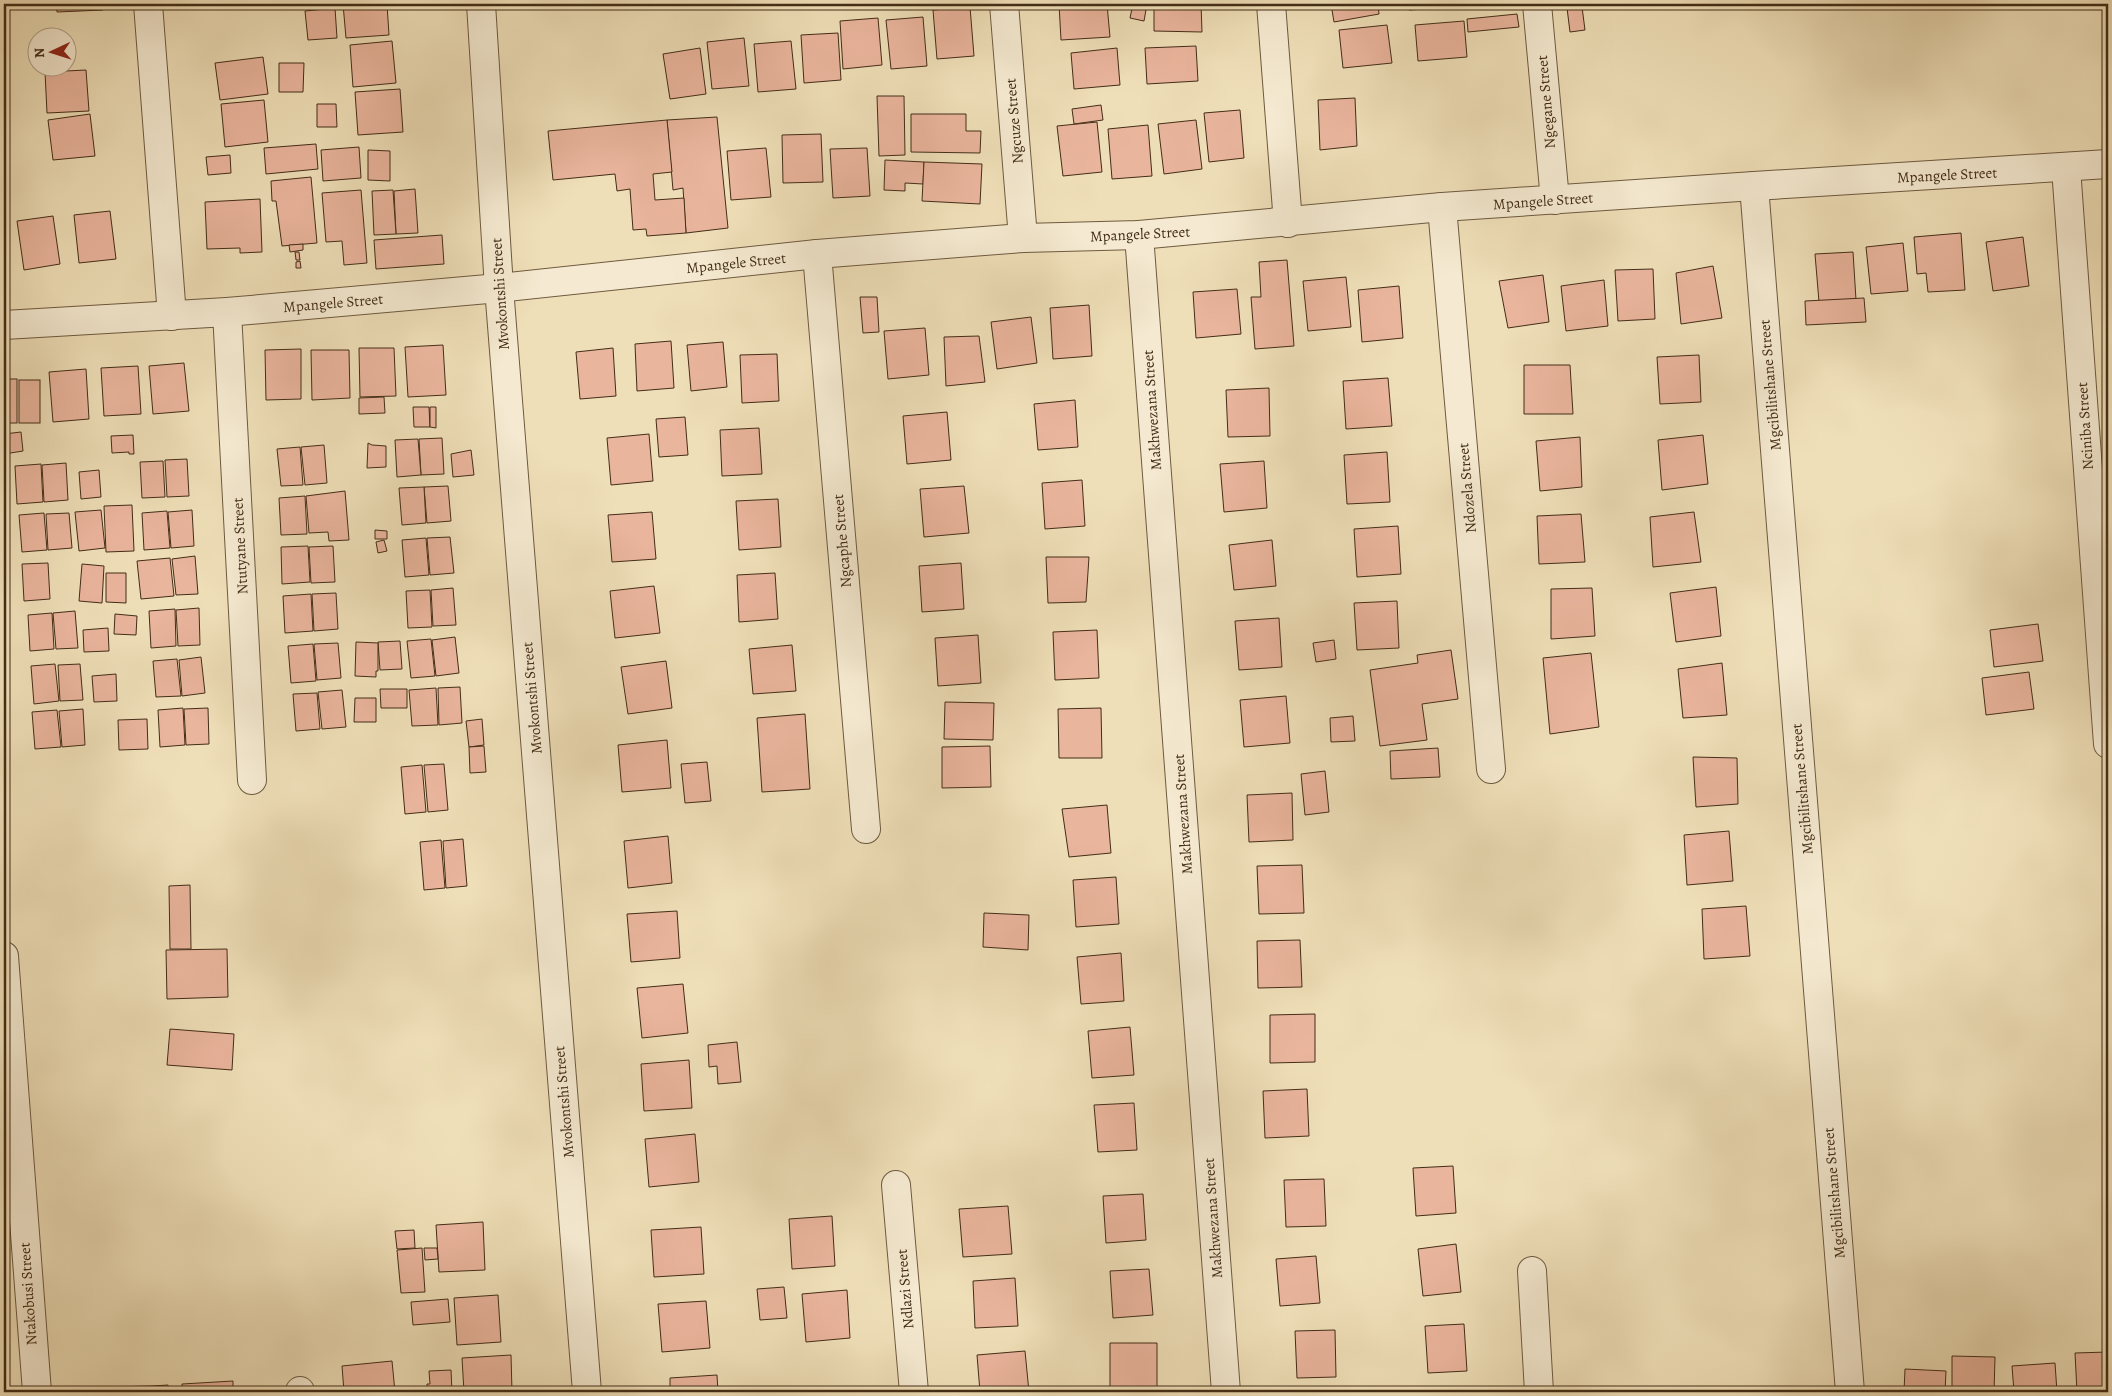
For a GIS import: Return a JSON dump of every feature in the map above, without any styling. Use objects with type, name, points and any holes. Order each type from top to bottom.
[{"type":"street","points":[[148,4],[172,316]]},
{"type":"street","name":"Mvokontshi Street","points":[[481,4],[499,288],[587,1392]]},
{"type":"street","name":"Ngcuze Street","points":[[1004,4],[1024,238]]},
{"type":"street","points":[[1271,4],[1288,223]]},
{"type":"street","name":"Ngegane Street","points":[[1537,4],[1555,200]]},
{"type":"street","name":"Mpangele Street","points":[[4,325],[227,312],[499,288],[817,254],[1024,238],[1139,236],[1442,207],[2108,164]]},
{"type":"street","name":"Nciniba Street","points":[[2066,168],[2108,744]]},
{"type":"street","name":"Mgcibilitshane Street","points":[[1754,186],[1850,1392]]},
{"type":"street","name":"Ndozela Street","points":[[1442,207],[1492,769]]},
{"type":"street","name":"Makhwezana Street","points":[[1139,236],[1226,1392]]},
{"type":"street","name":"Ngcaphe Street","points":[[817,254],[866,829]]},
{"type":"street","name":"Ntutyane Street","points":[[227,312],[252,780]]},
{"type":"street","name":"Ntakobusi Street","points":[[4,956],[37,1392]]},
{"type":"street","name":"Ndlazi Street","points":[[896,1185],[914,1392]]},
{"type":"street","points":[[1532,1271],[1539,1392]]},
{"type":"building","points":[[56,4],[103,4],[103,10],[57,12]]},
{"type":"building","points":[[343,4],[387,4],[389,35],[346,38]]},
{"type":"building","points":[[1059,4],[1107,4],[1110,37],[1061,40]]},
{"type":"building","points":[[1133,4],[1147,4],[1144,21],[1130,18]]},
{"type":"building","points":[[1154,4],[1201,4],[1202,32],[1154,31]]},
{"type":"building","points":[[1331,4],[1378,4],[1379,14],[1334,22]]},
{"type":"building","points":[[1409,4],[1456,4],[1456,7],[1409,10]]},
{"type":"building","points":[[970,7],[974,56],[937,59],[933,10]]},
{"type":"building","points":[[1582,7],[1585,30],[1570,32],[1567,8]]},
{"type":"building","points":[[335,8],[337,38],[308,40],[305,11]]},
{"type":"building","points":[[1517,14],[1519,27],[1468,32],[1467,19]]},
{"type":"building","points":[[923,17],[927,66],[891,69],[886,20]]},
{"type":"building","points":[[878,18],[882,65],[843,69],[840,21]]},
{"type":"building","points":[[1464,21],[1467,57],[1418,61],[1415,25]]},
{"type":"building","points":[[1387,25],[1392,63],[1343,68],[1339,30]]},
{"type":"building","points":[[838,33],[841,80],[804,83],[801,35]]},
{"type":"building","points":[[744,38],[749,86],[712,89],[707,42]]},
{"type":"building","points":[[392,41],[396,83],[353,87],[350,45]]},
{"type":"building","points":[[791,41],[796,89],[758,92],[754,44]]},
{"type":"building","points":[[1196,46],[1198,81],[1147,84],[1145,48]]},
{"type":"building","points":[[700,48],[706,94],[670,99],[663,54]]},
{"type":"building","points":[[1117,48],[1120,85],[1074,89],[1071,53]]},
{"type":"building","points":[[263,57],[268,94],[220,100],[215,63]]},
{"type":"building","points":[[279,63],[304,63],[303,92],[279,92]]},
{"type":"building","points":[[78,70],[86,70],[89,111],[47,113],[45,78],[78,78]]},
{"type":"building","points":[[400,89],[403,132],[358,135],[355,92]]},
{"type":"building","points":[[877,96],[904,96],[905,155],[879,156]]},
{"type":"building","points":[[1355,98],[1357,146],[1320,150],[1318,100]]},
{"type":"building","points":[[264,100],[268,142],[225,147],[221,104]]},
{"type":"building","points":[[317,104],[336,104],[337,127],[317,127]]},
{"type":"building","points":[[1101,105],[1103,120],[1074,124],[1072,109]]},
{"type":"building","points":[[1240,110],[1244,158],[1209,162],[1204,113]]},
{"type":"building","points":[[90,114],[95,156],[53,160],[48,120]]},
{"type":"building","points":[[911,114],[966,114],[966,131],[981,131],[980,153],[911,152]]},
{"type":"building","points":[[717,117],[728,228],[686,233],[683,188],[673,190],[667,120]]},
{"type":"building","points":[[667,120],[672,172],[653,174],[655,200],[684,198],[686,233],[647,236],[646,229],[633,230],[630,189],[617,191],[615,174],[553,180],[548,131]]},
{"type":"building","points":[[1196,120],[1202,169],[1164,174],[1158,124]]},
{"type":"building","points":[[1097,122],[1102,172],[1063,176],[1057,126]]},
{"type":"building","points":[[1148,125],[1152,176],[1112,179],[1108,129]]},
{"type":"building","points":[[821,134],[823,182],[783,183],[782,135]]},
{"type":"building","points":[[4,141],[8,161],[4,161]]},
{"type":"building","points":[[316,144],[318,169],[266,174],[264,148]]},
{"type":"building","points":[[359,147],[361,178],[323,181],[321,150]]},
{"type":"building","points":[[766,148],[771,197],[731,200],[727,151]]},
{"type":"building","points":[[867,148],[870,196],[833,198],[830,149]]},
{"type":"building","points":[[368,150],[390,151],[390,181],[368,180]]},
{"type":"building","points":[[230,155],[231,173],[208,175],[206,157]]},
{"type":"building","points":[[885,160],[924,162],[923,184],[905,183],[905,191],[884,190]]},
{"type":"building","points":[[924,162],[982,164],[980,204],[922,201]]},
{"type":"building","points":[[311,177],[317,243],[282,246],[276,201],[272,201],[271,181]]},
{"type":"building","points":[[415,189],[418,233],[396,234],[394,191]]},
{"type":"building","points":[[361,190],[367,263],[344,265],[342,241],[326,242],[322,193]]},
{"type":"building","points":[[393,190],[396,234],[374,235],[372,191]]},
{"type":"building","points":[[260,199],[262,252],[240,253],[240,248],[207,249],[205,202]]},
{"type":"building","points":[[110,211],[116,259],[79,263],[74,215]]},
{"type":"building","points":[[53,216],[60,264],[24,270],[17,221]]},
{"type":"building","points":[[4,221],[9,272],[4,273]]},
{"type":"building","points":[[1961,233],[1965,290],[1928,292],[1926,273],[1917,274],[1914,237]]},
{"type":"building","points":[[442,235],[444,264],[376,269],[374,240]]},
{"type":"building","points":[[2023,237],[2029,286],[1993,291],[1986,242]]},
{"type":"building","points":[[1903,243],[1908,291],[1871,294],[1866,247]]},
{"type":"building","points":[[303,244],[303,250],[290,252],[289,245]]},
{"type":"building","points":[[295,252],[299,252],[300,260],[296,260]]},
{"type":"building","points":[[1853,252],[1856,300],[1819,302],[1815,254]]},
{"type":"building","points":[[1287,260],[1294,346],[1255,349],[1251,297],[1261,297],[1259,262]]},
{"type":"building","points":[[300,261],[301,268],[296,268],[296,262]]},
{"type":"building","points":[[1713,266],[1722,318],[1681,324],[1676,273]]},
{"type":"building","points":[[1653,269],[1655,319],[1618,321],[1615,270]]},
{"type":"building","points":[[1543,275],[1549,322],[1508,328],[1499,281]]},
{"type":"building","points":[[1346,277],[1351,327],[1308,331],[1303,281]]},
{"type":"building","points":[[1604,280],[1608,326],[1566,331],[1561,286]]},
{"type":"building","points":[[1399,286],[1403,338],[1362,342],[1358,290]]},
{"type":"building","points":[[1237,289],[1241,334],[1196,338],[1193,292]]},
{"type":"building","points":[[860,297],[877,297],[879,332],[863,333]]},
{"type":"building","points":[[1864,298],[1866,322],[1806,325],[1805,301]]},
{"type":"building","points":[[1089,305],[1092,356],[1053,359],[1050,308]]},
{"type":"building","points":[[1031,317],[1037,363],[997,369],[991,322]]},
{"type":"building","points":[[925,328],[929,375],[888,379],[884,331]]},
{"type":"building","points":[[979,336],[985,382],[946,386],[944,337]]},
{"type":"building","points":[[671,341],[674,388],[637,391],[635,344]]},
{"type":"building","points":[[723,342],[727,387],[691,391],[687,345]]},
{"type":"building","points":[[443,345],[446,395],[408,397],[405,347]]},
{"type":"building","points":[[359,348],[394,348],[396,396],[360,397]]},
{"type":"building","points":[[613,348],[616,396],[580,399],[576,352]]},
{"type":"building","points":[[301,349],[301,399],[266,400],[265,350]]},
{"type":"building","points":[[311,350],[349,350],[350,398],[312,400]]},
{"type":"building","points":[[777,354],[779,401],[742,403],[740,355]]},
{"type":"building","points":[[1699,355],[1701,402],[1660,404],[1657,357]]},
{"type":"building","points":[[184,363],[189,411],[153,414],[149,366]]},
{"type":"building","points":[[1524,365],[1570,365],[1573,414],[1524,414]]},
{"type":"building","points":[[138,366],[141,414],[104,416],[101,368]]},
{"type":"building","points":[[86,369],[89,419],[53,422],[49,372]]},
{"type":"building","points":[[1388,378],[1392,426],[1346,429],[1343,381]]},
{"type":"building","points":[[4,379],[17,379],[17,423],[4,423]]},
{"type":"building","points":[[19,380],[40,380],[40,423],[19,423]]},
{"type":"building","points":[[1269,388],[1270,436],[1228,437],[1226,390]]},
{"type":"building","points":[[384,397],[385,413],[359,414],[359,398]]},
{"type":"building","points":[[1075,400],[1078,447],[1038,450],[1034,404]]},
{"type":"building","points":[[413,407],[429,407],[430,427],[414,427]]},
{"type":"building","points":[[430,407],[436,407],[436,428],[430,427]]},
{"type":"building","points":[[947,412],[951,460],[907,464],[903,416]]},
{"type":"building","points":[[685,417],[688,455],[659,457],[656,419]]},
{"type":"building","points":[[759,428],[762,474],[722,476],[720,430]]},
{"type":"building","points":[[21,432],[23,451],[4,454],[4,434]]},
{"type":"building","points":[[649,434],[653,481],[611,485],[607,438]]},
{"type":"building","points":[[133,435],[134,454],[129,454],[129,452],[112,453],[111,436]]},
{"type":"building","points":[[1703,435],[1708,484],[1662,490],[1658,440]]},
{"type":"building","points":[[1580,437],[1582,487],[1540,491],[1536,441]]},
{"type":"building","points":[[442,438],[444,474],[421,475],[419,439]]},
{"type":"building","points":[[418,439],[421,475],[397,477],[395,440]]},
{"type":"building","points":[[368,443],[386,446],[386,467],[367,468]]},
{"type":"building","points":[[324,445],[327,483],[305,485],[301,447]]},
{"type":"building","points":[[300,447],[303,485],[281,486],[277,449]]},
{"type":"building","points":[[471,450],[474,475],[453,477],[451,454]]},
{"type":"building","points":[[1387,452],[1390,502],[1347,504],[1344,455]]},
{"type":"building","points":[[187,459],[189,496],[167,497],[165,460]]},
{"type":"building","points":[[163,461],[165,497],[142,498],[140,462]]},
{"type":"building","points":[[1264,461],[1267,508],[1224,512],[1220,464]]},
{"type":"building","points":[[66,463],[68,500],[44,502],[42,465]]},
{"type":"building","points":[[41,464],[43,502],[17,504],[15,466]]},
{"type":"building","points":[[99,470],[101,497],[81,499],[79,472]]},
{"type":"building","points":[[1082,480],[1085,526],[1045,529],[1042,483]]},
{"type":"building","points":[[448,486],[451,521],[427,523],[424,487]]},
{"type":"building","points":[[964,486],[969,533],[924,537],[920,489]]},
{"type":"building","points":[[424,487],[426,523],[402,525],[399,488]]},
{"type":"building","points":[[345,491],[349,540],[329,541],[328,532],[309,533],[306,496]]},
{"type":"building","points":[[305,496],[307,534],[281,535],[279,498]]},
{"type":"building","points":[[778,499],[781,547],[739,550],[736,501]]},
{"type":"building","points":[[132,505],[134,551],[106,552],[104,506]]},
{"type":"building","points":[[101,510],[105,548],[79,551],[75,512]]},
{"type":"building","points":[[192,510],[194,546],[171,548],[168,512]]},
{"type":"building","points":[[167,511],[170,548],[144,550],[142,513]]},
{"type":"building","points":[[652,512],[656,559],[612,562],[608,515]]},
{"type":"building","points":[[1694,512],[1701,562],[1653,567],[1650,517]]},
{"type":"building","points":[[44,513],[47,550],[22,552],[19,515]]},
{"type":"building","points":[[69,513],[72,548],[48,550],[46,514]]},
{"type":"building","points":[[1581,514],[1585,562],[1539,564],[1537,516]]},
{"type":"building","points":[[1398,526],[1401,574],[1357,577],[1354,529]]},
{"type":"building","points":[[375,530],[387,531],[387,539],[375,539]]},
{"type":"building","points":[[450,537],[454,573],[430,575],[427,538]]},
{"type":"building","points":[[426,538],[429,575],[405,577],[402,540]]},
{"type":"building","points":[[384,540],[387,551],[378,553],[376,542]]},
{"type":"building","points":[[1272,540],[1276,586],[1234,590],[1229,545]]},
{"type":"building","points":[[308,546],[310,582],[282,584],[281,547]]},
{"type":"building","points":[[333,546],[335,582],[311,583],[309,547]]},
{"type":"building","points":[[195,556],[198,594],[176,595],[172,559]]},
{"type":"building","points":[[1046,557],[1089,557],[1086,602],[1048,603]]},
{"type":"building","points":[[170,558],[174,596],[141,599],[137,561]]},
{"type":"building","points":[[48,563],[50,599],[24,601],[22,564]]},
{"type":"building","points":[[961,563],[964,609],[922,612],[919,566]]},
{"type":"building","points":[[82,564],[104,566],[102,603],[79,601]]},
{"type":"building","points":[[106,573],[126,573],[126,603],[106,602]]},
{"type":"building","points":[[775,573],[778,619],[739,622],[737,575]]},
{"type":"building","points":[[654,586],[660,633],[615,638],[610,591]]},
{"type":"building","points":[[1716,587],[1721,636],[1676,642],[1670,593]]},
{"type":"building","points":[[453,588],[456,625],[433,626],[431,590]]},
{"type":"building","points":[[1592,588],[1595,636],[1551,639],[1551,589]]},
{"type":"building","points":[[430,590],[432,627],[408,628],[406,591]]},
{"type":"building","points":[[336,593],[338,629],[314,631],[312,594]]},
{"type":"building","points":[[311,594],[313,631],[285,633],[283,596]]},
{"type":"building","points":[[1397,601],[1399,648],[1357,650],[1354,603]]},
{"type":"building","points":[[199,608],[200,645],[178,646],[176,610]]},
{"type":"building","points":[[175,609],[176,646],[151,648],[149,611]]},
{"type":"building","points":[[75,611],[78,648],[56,649],[53,613]]},
{"type":"building","points":[[52,613],[54,649],[30,651],[28,615]]},
{"type":"building","points":[[115,614],[137,616],[136,635],[114,634]]},
{"type":"building","points":[[1279,618],[1282,667],[1239,670],[1235,621]]},
{"type":"building","points":[[2038,624],[2043,661],[1994,667],[1990,630]]},
{"type":"building","points":[[108,628],[109,651],[84,652],[83,630]]},
{"type":"building","points":[[1097,630],[1099,678],[1055,680],[1053,632]]},
{"type":"building","points":[[978,635],[981,683],[938,686],[935,638]]},
{"type":"building","points":[[455,637],[459,673],[436,676],[432,640]]},
{"type":"building","points":[[431,639],[435,676],[411,678],[407,641]]},
{"type":"building","points":[[1334,640],[1336,659],[1316,662],[1313,643]]},
{"type":"building","points":[[400,641],[402,669],[380,670],[378,642]]},
{"type":"building","points":[[356,642],[378,643],[378,671],[376,671],[376,677],[355,676]]},
{"type":"building","points":[[338,643],[341,678],[317,680],[314,644]]},
{"type":"building","points":[[313,644],[316,681],[291,683],[288,646]]},
{"type":"building","points":[[792,645],[796,691],[753,694],[749,649]]},
{"type":"building","points":[[1451,650],[1458,699],[1422,704],[1427,740],[1380,746],[1370,670],[1418,663],[1417,655]]},
{"type":"building","points":[[1591,653],[1599,727],[1550,734],[1543,658]]},
{"type":"building","points":[[201,657],[205,693],[182,696],[179,660]]},
{"type":"building","points":[[177,659],[181,696],[156,697],[153,661]]},
{"type":"building","points":[[666,661],[672,708],[628,714],[621,667]]},
{"type":"building","points":[[1722,663],[1727,715],[1683,718],[1678,669]]},
{"type":"building","points":[[55,664],[59,701],[34,704],[31,666]]},
{"type":"building","points":[[80,664],[83,700],[60,701],[58,665]]},
{"type":"building","points":[[2029,672],[2034,709],[1986,715],[1982,678]]},
{"type":"building","points":[[116,674],[117,701],[94,702],[92,676]]},
{"type":"building","points":[[460,687],[462,723],[439,725],[438,688]]},
{"type":"building","points":[[436,688],[438,725],[412,726],[409,690]]},
{"type":"building","points":[[380,689],[407,689],[407,708],[381,708]]},
{"type":"building","points":[[342,690],[346,727],[322,729],[318,692]]},
{"type":"building","points":[[317,693],[320,729],[296,731],[293,694]]},
{"type":"building","points":[[1286,696],[1290,743],[1244,747],[1240,700]]},
{"type":"building","points":[[355,698],[376,698],[376,722],[354,722]]},
{"type":"building","points":[[945,702],[994,703],[993,740],[944,739]]},
{"type":"building","points":[[183,708],[185,745],[160,747],[158,710]]},
{"type":"building","points":[[208,708],[209,744],[186,745],[184,709]]},
{"type":"building","points":[[1101,708],[1102,758],[1059,758],[1058,709]]},
{"type":"building","points":[[83,709],[85,745],[62,747],[59,711]]},
{"type":"building","points":[[57,710],[61,747],[35,749],[32,712]]},
{"type":"building","points":[[805,714],[810,789],[762,792],[757,718]]},
{"type":"building","points":[[1353,716],[1355,741],[1331,742],[1330,718]]},
{"type":"building","points":[[147,719],[148,749],[119,750],[118,720]]},
{"type":"building","points":[[482,719],[484,745],[469,747],[466,721]]},
{"type":"building","points":[[667,740],[671,788],[622,792],[618,745]]},
{"type":"building","points":[[484,746],[486,772],[470,773],[469,747]]},
{"type":"building","points":[[990,746],[991,787],[942,788],[942,747]]},
{"type":"building","points":[[1438,748],[1440,777],[1391,779],[1390,751]]},
{"type":"building","points":[[1693,757],[1737,758],[1738,804],[1696,807]]},
{"type":"building","points":[[707,762],[711,801],[685,803],[681,764]]},
{"type":"building","points":[[444,764],[448,810],[428,812],[424,765]]},
{"type":"building","points":[[422,765],[426,812],[405,814],[401,767]]},
{"type":"building","points":[[1325,771],[1329,812],[1305,815],[1301,774]]},
{"type":"building","points":[[1292,793],[1293,840],[1249,842],[1247,795]]},
{"type":"building","points":[[1107,805],[1111,853],[1069,857],[1062,809]]},
{"type":"building","points":[[1729,831],[1733,881],[1687,885],[1684,835]]},
{"type":"building","points":[[668,836],[672,883],[628,888],[624,841]]},
{"type":"building","points":[[463,839],[467,886],[446,888],[443,841]]},
{"type":"building","points":[[441,840],[445,888],[424,890],[420,842]]},
{"type":"building","points":[[1302,865],[1304,913],[1259,914],[1257,866]]},
{"type":"building","points":[[1116,877],[1119,924],[1076,927],[1073,880]]},
{"type":"building","points":[[190,885],[191,949],[170,949],[169,886]]},
{"type":"building","points":[[1746,906],[1750,956],[1704,959],[1702,909]]},
{"type":"building","points":[[677,911],[680,958],[631,962],[627,914]]},
{"type":"building","points":[[984,913],[1029,915],[1028,950],[983,947]]},
{"type":"building","points":[[1300,940],[1302,987],[1258,988],[1257,941]]},
{"type":"building","points":[[227,949],[228,997],[167,999],[166,950]]},
{"type":"building","points":[[1121,953],[1124,1001],[1081,1004],[1077,957]]},
{"type":"building","points":[[683,984],[688,1033],[642,1038],[637,988]]},
{"type":"building","points":[[1315,1014],[1315,1062],[1270,1063],[1270,1015]]},
{"type":"building","points":[[1130,1027],[1134,1075],[1092,1078],[1088,1031]]},
{"type":"building","points":[[170,1029],[234,1034],[232,1070],[167,1065]]},
{"type":"building","points":[[737,1042],[741,1082],[718,1084],[717,1066],[709,1067],[708,1045]]},
{"type":"building","points":[[689,1060],[692,1108],[644,1111],[641,1064]]},
{"type":"building","points":[[1307,1089],[1309,1136],[1265,1138],[1263,1091]]},
{"type":"building","points":[[1134,1103],[1137,1150],[1098,1152],[1094,1105]]},
{"type":"building","points":[[695,1134],[699,1182],[649,1187],[645,1139]]},
{"type":"building","points":[[1453,1166],[1456,1213],[1416,1216],[1413,1168]]},
{"type":"building","points":[[1324,1179],[1326,1226],[1286,1227],[1284,1180]]},
{"type":"building","points":[[1143,1194],[1146,1240],[1106,1243],[1103,1196]]},
{"type":"building","points":[[1008,1206],[1012,1254],[963,1257],[959,1209]]},
{"type":"building","points":[[832,1216],[835,1266],[792,1269],[789,1219]]},
{"type":"building","points":[[483,1222],[485,1270],[439,1272],[436,1225]]},
{"type":"building","points":[[701,1227],[704,1274],[654,1277],[651,1230]]},
{"type":"building","points":[[414,1230],[415,1248],[397,1249],[395,1231]]},
{"type":"building","points":[[1456,1244],[1461,1292],[1423,1296],[1418,1249]]},
{"type":"building","points":[[422,1248],[425,1292],[401,1293],[397,1250]]},
{"type":"building","points":[[424,1248],[437,1248],[438,1259],[425,1260]]},
{"type":"building","points":[[1316,1256],[1320,1303],[1280,1306],[1276,1259]]},
{"type":"building","points":[[1149,1269],[1153,1315],[1113,1318],[1110,1271]]},
{"type":"building","points":[[1015,1278],[1018,1326],[975,1328],[973,1281]]},
{"type":"building","points":[[784,1287],[787,1318],[760,1320],[757,1289]]},
{"type":"building","points":[[847,1290],[850,1338],[806,1342],[802,1294]]},
{"type":"building","points":[[498,1295],[501,1342],[457,1345],[454,1298]]},
{"type":"building","points":[[448,1299],[450,1322],[413,1325],[411,1302]]},
{"type":"building","points":[[706,1301],[710,1348],[662,1352],[658,1304]]},
{"type":"building","points":[[1464,1324],[1467,1371],[1428,1373],[1425,1326]]},
{"type":"building","points":[[1335,1330],[1336,1377],[1297,1378],[1295,1331]]},
{"type":"building","points":[[1110,1343],[1157,1343],[1157,1392],[1110,1391]]},
{"type":"building","points":[[1025,1351],[1029,1392],[980,1392],[977,1355]]},
{"type":"building","points":[[2108,1352],[2108,1392],[2077,1392],[2075,1353]]},
{"type":"building","points":[[511,1355],[512,1392],[464,1392],[462,1358]]},
{"type":"building","points":[[1952,1356],[1995,1357],[1994,1392],[1952,1392]]},
{"type":"building","points":[[392,1361],[395,1392],[344,1392],[342,1366]]},
{"type":"building","points":[[2055,1363],[2057,1392],[2014,1392],[2012,1366]]},
{"type":"building","points":[[1905,1369],[1946,1371],[1945,1392],[1904,1392]]},
{"type":"building","points":[[451,1370],[452,1392],[427,1392],[427,1384],[430,1384],[429,1371]]},
{"type":"building","points":[[717,1375],[718,1392],[670,1392],[670,1378]]},
{"type":"building","points":[[233,1381],[233,1392],[182,1392],[182,1384]]},
{"type":"building","points":[[168,1385],[169,1392],[153,1392],[152,1386]]},
{"type":"building","points":[[152,1386],[152,1392],[107,1392],[107,1387]]}]
